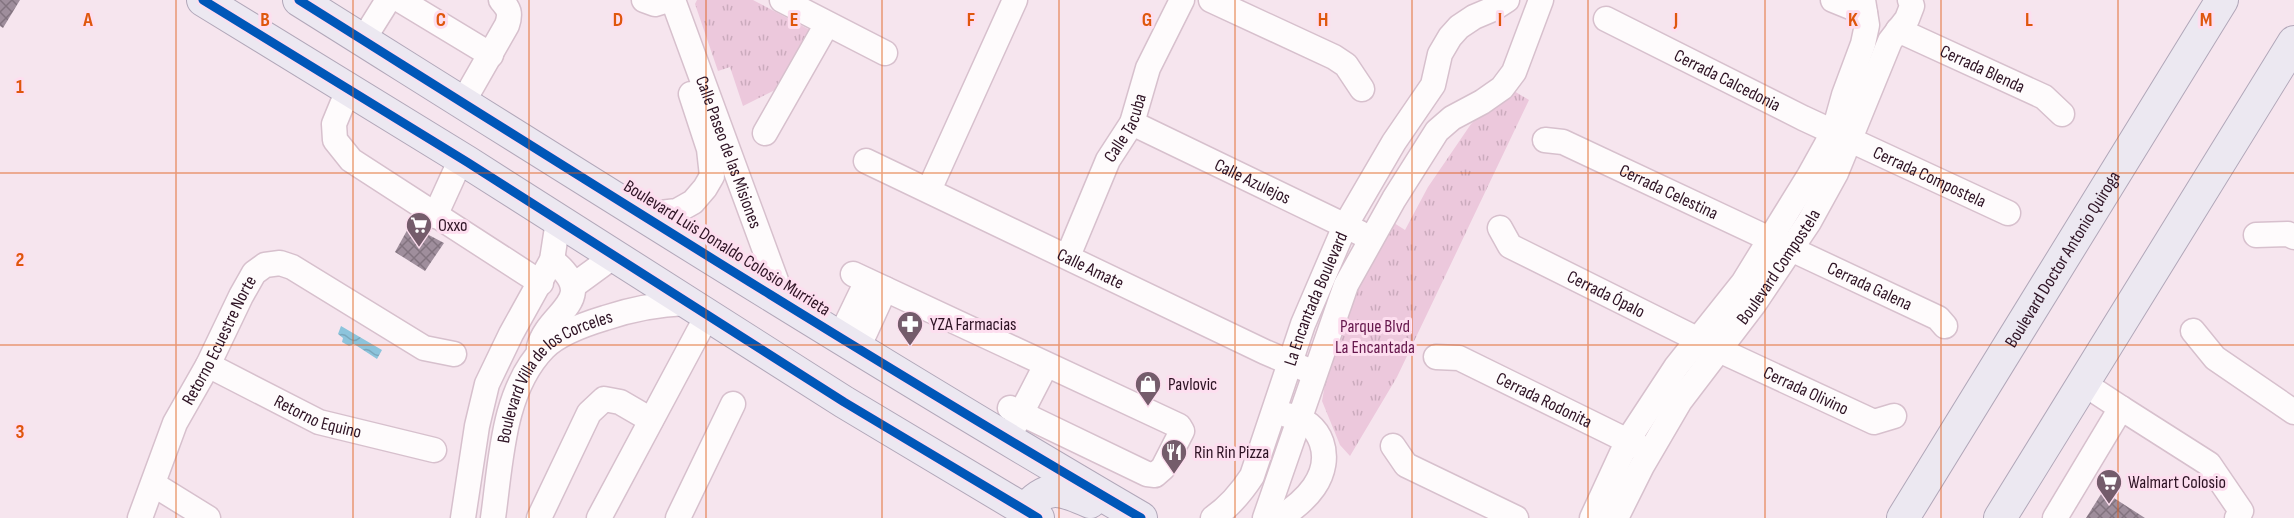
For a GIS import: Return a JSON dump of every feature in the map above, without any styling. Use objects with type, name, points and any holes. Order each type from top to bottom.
[{"type":"main road","points":[[203,0],[461,159],[769,356],[1031,514],[1034,500],[1054,489],[1069,493],[1123,518]]},
{"type":"main road","name":"Boulevard Luis Donaldo Colosio Murrieta","points":[[299,0],[785,305],[849,343],[1003,424],[1141,518]]},
{"type":"main road","name":"Boulevard Doctor Antonio Quiroga","points":[[1903,518],[2223,0]]},
{"type":"main road","points":[[2000,518],[2292,51]]},
{"type":"main road","points":[[769,356],[812,370],[851,388],[953,448],[967,446],[1003,424]]},
{"type":"street","points":[[363,40],[388,0]]},
{"type":"street","points":[[400,0],[491,56]]},
{"type":"street","points":[[463,102],[500,40],[510,16],[509,8],[501,0]]},
{"type":"street","points":[[782,0],[885,52]]},
{"type":"street","points":[[929,190],[1015,0]]},
{"type":"street","name":"Calle Tacuba","points":[[1068,256],[1108,160],[1132,123],[1148,68],[1182,0]]},
{"type":"street","points":[[1211,0],[1334,57],[1346,65],[1362,88]]},
{"type":"street","name":"La Encantada Boulevard","points":[[1265,518],[1346,285],[1371,238],[1437,131],[1452,118],[1482,102],[1502,87],[1514,72],[1522,57],[1526,36],[1541,0]]},
{"type":"street","points":[[1833,0],[1864,6]]},
{"type":"street","name":"Boulevard Compostela","points":[[1616,518],[1649,453],[1680,401],[1743,283],[1769,239],[1842,135],[1890,40],[1907,19],[1912,6],[1910,0]]},
{"type":"street","name":"Calle Paseo de las Misiones","points":[[644,215],[676,211],[693,202],[712,176],[709,149],[662,1]]},
{"type":"street","name":"Calle Paseo de las Misiones","points":[[662,1],[785,305]]},
{"type":"street","name":"La Encantada Boulevard","points":[[1228,514],[1252,476],[1321,278],[1346,226],[1394,142],[1433,85],[1440,54],[1450,37],[1459,27],[1474,17],[1500,5],[1526,36]]},
{"type":"street","name":"Boulevard Compostela","points":[[1592,518],[1628,440],[1676,367],[1709,345],[1792,249],[1836,173],[1842,135],[1844,95],[1863,44],[1867,25],[1864,6]]},
{"type":"street","name":"Cerrada Calcedonia","points":[[1606,19],[1842,135]]},
{"type":"street","points":[[765,133],[827,24]]},
{"type":"street","name":"Cerrada Blenda","points":[[1898,30],[2044,97],[2062,114]]},
{"type":"street","points":[[1433,85],[1435,92],[1446,103],[1457,108],[1468,109]]},
{"type":"street","points":[[348,90],[334,124],[335,140],[351,160],[541,283]]},
{"type":"street","name":"Calle Azulejos","points":[[1132,123],[1371,238]]},
{"type":"street","name":"Cerrada Compostela","points":[[1842,135],[2008,213]]},
{"type":"street","name":"Cerrada Celestina","points":[[1545,140],[1563,142],[1792,249]]},
{"type":"street","points":[[435,216],[461,159]]},
{"type":"street","name":"Calle Amate","points":[[866,161],[1315,373]]},
{"type":"street","name":"Boulevard Villa de los Corceles","points":[[463,518],[477,426],[487,384],[511,334],[552,260],[558,221]]},
{"type":"street","name":"Cerrada Ópalo","points":[[1500,228],[1510,246],[1709,345]]},
{"type":"street","points":[[2256,235],[2288,234],[2294,237]]},
{"type":"street","name":"Cerrada Galena","points":[[1792,249],[1938,318],[1945,326]]},
{"type":"street","points":[[573,286],[614,256]]},
{"type":"street","points":[[540,352],[540,344],[564,311],[572,294],[573,286],[566,271],[552,260]]},
{"type":"street","name":"Retorno Ecuestre Norte","points":[[140,518],[175,423],[208,365],[254,273],[265,265],[280,263],[315,280],[424,348],[454,354]]},
{"type":"street","points":[[849,343],[869,281],[1179,426],[1182,428],[1181,434],[1163,468],[1155,475],[1147,474],[1003,424],[1040,362]]},
{"type":"street","name":"Boulevard Villa de los Corceles","points":[[493,518],[505,437],[516,394],[540,352],[563,335],[594,321],[656,304],[697,310]]},
{"type":"street","points":[[599,518],[651,420],[697,310]]},
{"type":"street","points":[[2193,331],[2215,358],[2294,412]]},
{"type":"street","name":"Cerrada Olivino","points":[[1709,345],[1874,422],[1894,416]]},
{"type":"street","name":"Cerrada Rodonita","points":[[1436,357],[1459,358],[1628,440],[1649,453]]},
{"type":"street","name":"Retorno Equino","points":[[208,365],[319,422],[434,450]]},
{"type":"street","points":[[2083,383],[2209,464],[2243,516]]},
{"type":"street","points":[[487,384],[516,394]]},
{"type":"street","points":[[539,518],[589,413],[604,399],[620,402],[651,420]]},
{"type":"street","points":[[678,518],[733,404]]},
{"type":"street","points":[[2055,518],[2121,408]]},
{"type":"street","points":[[1272,416],[1282,415],[1314,427],[1320,436],[1323,460],[1321,473],[1315,486],[1279,518]]},
{"type":"street","points":[[1393,446],[1406,465],[1516,518]]},
{"type":"street","points":[[153,484],[208,518]]},
{"type":"green space","points":[[697,0],[753,0],[810,30],[779,88],[743,106],[730,67],[718,71],[695,4]]},
{"type":"green space","name":"Parque Blvd La Encantada","points":[[1509,88],[1529,100],[1397,377],[1350,456],[1340,445],[1322,401],[1333,339],[1391,221],[1405,230],[1428,187],[1471,124]]},
{"type":"water","points":[[341,326],[382,350],[377,359],[354,344],[349,346],[342,342],[343,338],[338,334]]},
{"type":"building","points":[[0,0],[20,0],[3,28],[0,26]]},
{"type":"building","name":"Oxxo","points":[[410,225],[444,243],[425,271],[395,252]]},
{"type":"building","name":"Walmart Colosio","points":[[2103,491],[2145,518],[2086,518]]},
{"type":"cycle path","points":[[203,0],[467,162],[844,402],[1038,518]]},
{"type":"cycle path","points":[[299,0],[823,327],[1141,518]]},
{"type":"place","name":"Oxxo","points":[[419,248]]},
{"type":"place","name":"YZA Farmacias","points":[[910,347]]},
{"type":"place","name":"Pavlovic","points":[[1148,407]]},
{"type":"place","name":"Rin Rin Pizza","points":[[1174,475]]},
{"type":"place","name":"Walmart Colosio","points":[[2109,505]]}]
